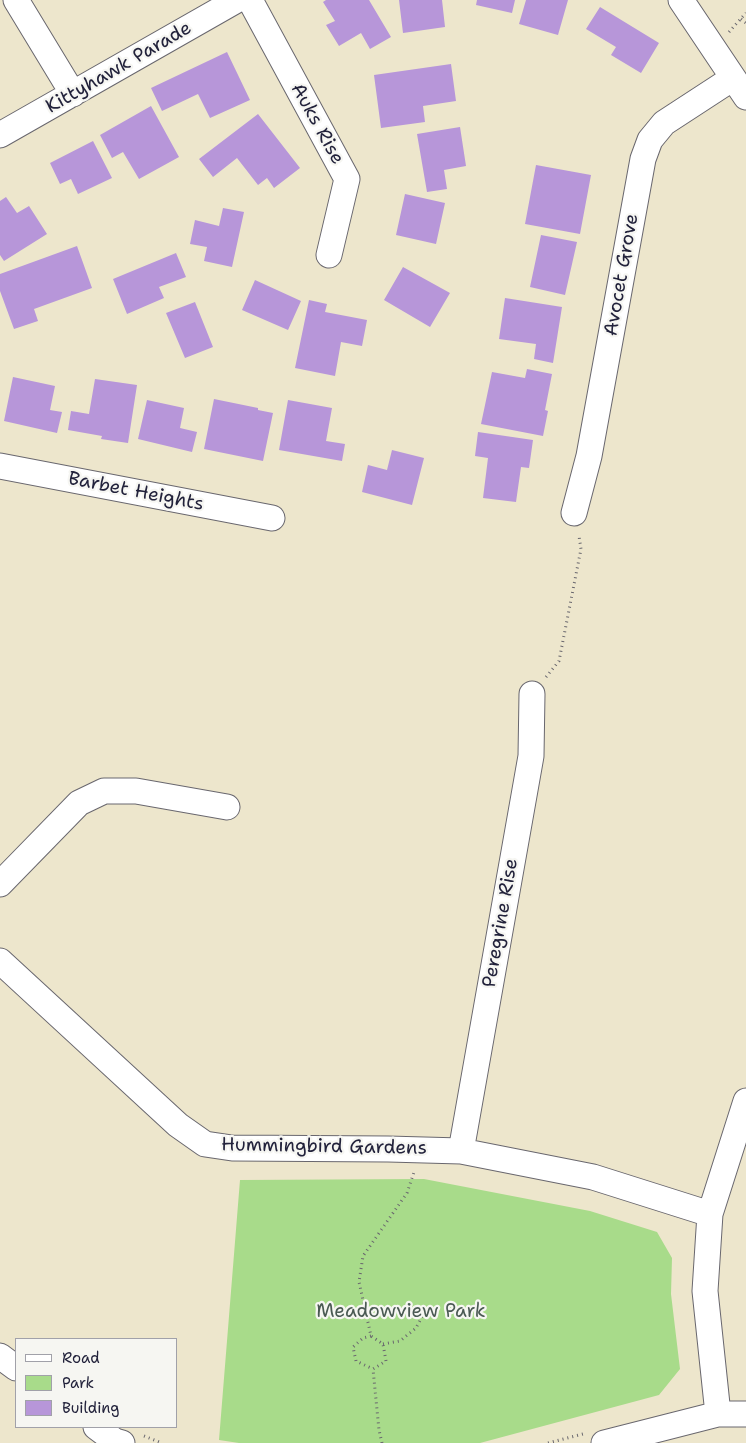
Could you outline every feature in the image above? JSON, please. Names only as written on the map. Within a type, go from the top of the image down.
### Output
[{"type":"street","points":[[16,0],[73,94]]},
{"type":"street","name":"Kittyhawk Parade","points":[[0,135],[237,0]]},
{"type":"street","name":"Auks Rise","points":[[250,0],[347,179],[329,255]]},
{"type":"street","points":[[681,0],[740,87]]},
{"type":"street","name":"Avocet Grove","points":[[574,513],[589,456],[643,158],[650,140],[664,123],[740,87]]},
{"type":"street","name":"Barbet Heights","points":[[0,466],[272,518]]},
{"type":"street","name":"Peregrine Rise","points":[[461,1151],[530,756],[532,694]]},
{"type":"street","points":[[0,884],[79,803],[104,791],[136,791],[226,807]]},
{"type":"street","name":"Hummingbird Gardens","points":[[0,961],[178,1125],[205,1144],[232,1148],[461,1151],[594,1177],[710,1214]]},
{"type":"street","points":[[718,1414],[704,1291],[710,1214],[746,1101]]},
{"type":"street","points":[[0,1356],[15,1367]]},
{"type":"street","points":[[604,1443],[718,1414],[746,1414]]},
{"type":"street","points":[[97,1428],[122,1443]]},
{"type":"path","points":[[725,36],[746,13]]},
{"type":"path","points":[[741,19],[746,23]]},
{"type":"path","points":[[532,694],[559,662],[581,549],[574,513]]},
{"type":"path","points":[[418,1149],[412,1180],[407,1193],[364,1256],[359,1282],[371,1336],[383,1344],[400,1341],[416,1328],[424,1313]]},
{"type":"path","points":[[371,1336],[363,1338],[353,1347],[356,1361],[373,1369]]},
{"type":"path","points":[[373,1369],[386,1361],[383,1344]]},
{"type":"path","points":[[373,1369],[382,1443]]},
{"type":"green space","name":"Meadowview Park","points":[[424,1179],[590,1211],[657,1232],[672,1258],[671,1294],[680,1369],[659,1395],[480,1443],[239,1443],[219,1440],[240,1180]]},
{"type":"building","points":[[326,0],[369,0],[391,37],[370,49],[361,33],[339,46],[326,25],[335,21],[323,2]]},
{"type":"building","points":[[399,0],[442,0],[445,27],[403,33]]},
{"type":"building","points":[[477,0],[515,0],[512,13],[476,5]]},
{"type":"building","points":[[526,0],[568,0],[558,35],[519,24]]},
{"type":"building","points":[[600,7],[659,43],[641,73],[611,55],[616,47],[586,29]]},
{"type":"building","points":[[227,52],[250,100],[210,118],[198,94],[162,111],[151,88]]},
{"type":"building","points":[[451,64],[456,101],[423,106],[425,122],[381,128],[374,75]]},
{"type":"building","points":[[151,106],[179,157],[139,179],[123,152],[112,158],[100,135]]},
{"type":"building","points":[[258,114],[300,168],[274,188],[267,178],[258,185],[237,158],[213,177],[199,159]]},
{"type":"building","points":[[460,127],[466,166],[444,170],[447,189],[427,192],[417,134]]},
{"type":"building","points":[[93,141],[112,178],[78,194],[71,179],[60,184],[50,163]]},
{"type":"building","points":[[536,165],[591,175],[580,234],[525,224]]},
{"type":"building","points":[[405,194],[445,203],[436,244],[396,235]]},
{"type":"building","points":[[6,197],[17,213],[29,206],[47,234],[4,261],[0,255],[0,201]]},
{"type":"building","points":[[223,208],[244,212],[232,267],[204,261],[207,247],[190,244],[195,220],[219,226]]},
{"type":"building","points":[[541,235],[577,242],[565,295],[530,287]]},
{"type":"building","points":[[77,246],[92,288],[34,309],[38,321],[14,329],[0,291],[0,274]]},
{"type":"building","points":[[176,253],[186,277],[159,287],[164,298],[127,314],[113,279]]},
{"type":"building","points":[[403,267],[450,293],[430,327],[384,300]]},
{"type":"building","points":[[255,280],[301,301],[288,330],[242,310]]},
{"type":"building","points":[[505,298],[562,307],[553,363],[534,359],[536,344],[499,339]]},
{"type":"building","points":[[309,300],[327,304],[325,312],[367,320],[362,346],[341,342],[335,376],[295,368]]},
{"type":"building","points":[[195,302],[213,347],[185,358],[166,313]]},
{"type":"building","points":[[527,369],[552,374],[545,410],[548,411],[543,436],[481,424],[492,372],[525,378]]},
{"type":"building","points":[[13,377],[55,386],[50,410],[62,412],[57,433],[4,421]]},
{"type":"building","points":[[95,379],[137,385],[128,443],[101,439],[102,436],[68,430],[71,411],[89,414]]},
{"type":"building","points":[[214,399],[273,413],[263,461],[204,449]]},
{"type":"building","points":[[147,400],[184,408],[180,428],[197,432],[192,452],[138,439]]},
{"type":"building","points":[[288,400],[332,408],[326,441],[345,444],[342,461],[279,450]]},
{"type":"building","points":[[478,432],[533,440],[529,468],[521,467],[516,502],[483,498],[488,458],[475,456]]},
{"type":"building","points":[[392,450],[424,458],[412,505],[362,492],[368,465],[387,470]]}]
